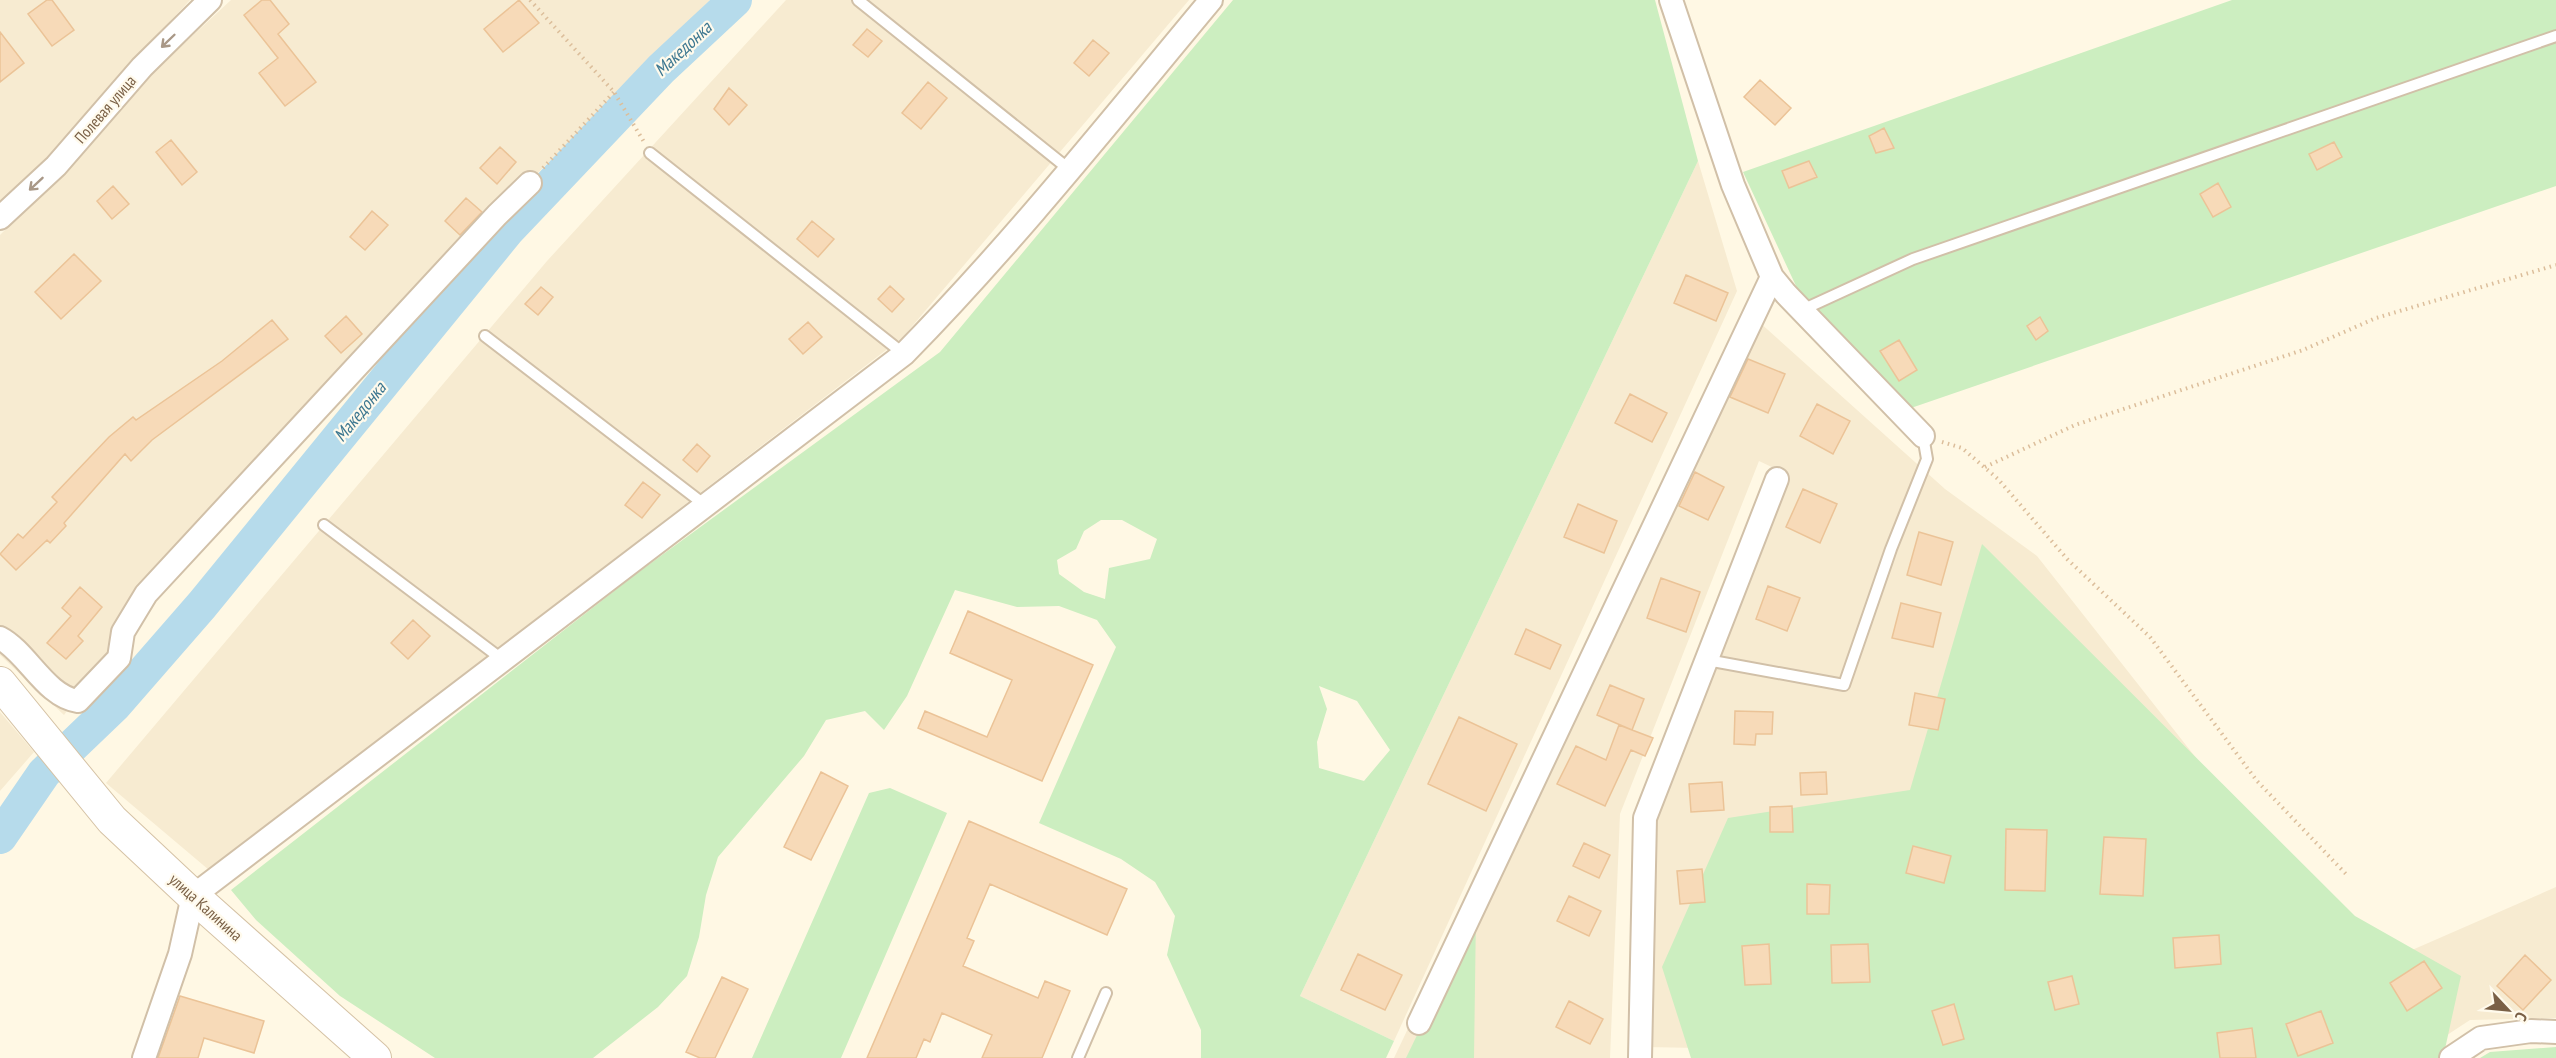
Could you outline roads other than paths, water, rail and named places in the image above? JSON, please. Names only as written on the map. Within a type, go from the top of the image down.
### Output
[{"type":"main road","name":"улица Калинина","points":[[0,683],[112,820],[193,896],[375,1058]]},
{"type":"street","name":"Полевая улица","points":[[0,218],[56,166],[142,67],[210,0]]},
{"type":"street","points":[[144,1058],[180,954],[193,896],[904,354],[948,310],[1070,170],[1211,0]]},
{"type":"street","points":[[1671,0],[1733,184],[1772,277],[1923,436]]},
{"type":"street","points":[[0,638],[12,645],[28,666],[68,700],[78,701],[119,658],[123,632],[146,594],[497,215],[530,183]]},
{"type":"street","points":[[1419,1023],[1772,277]]},
{"type":"street","points":[[1640,1058],[1645,818],[1777,479]]},
{"type":"street","points":[[2451,1058],[2481,1038],[2531,1031],[2556,1032]]},
{"type":"lane","points":[[858,0],[1070,170]]},
{"type":"lane","points":[[1801,310],[1913,259],[2556,36]]},
{"type":"lane","points":[[650,153],[904,354]]},
{"type":"lane","points":[[485,336],[705,505]]},
{"type":"lane","points":[[1707,660],[1844,685],[1891,549],[1927,459],[1923,436]]},
{"type":"lane","points":[[324,525],[503,660]]},
{"type":"lane","points":[[1078,1058],[1106,993]]},
{"type":"waterway","name":"Македонка","points":[[0,837],[44,773],[114,706],[202,605],[508,230],[661,69],[735,0]]}]
